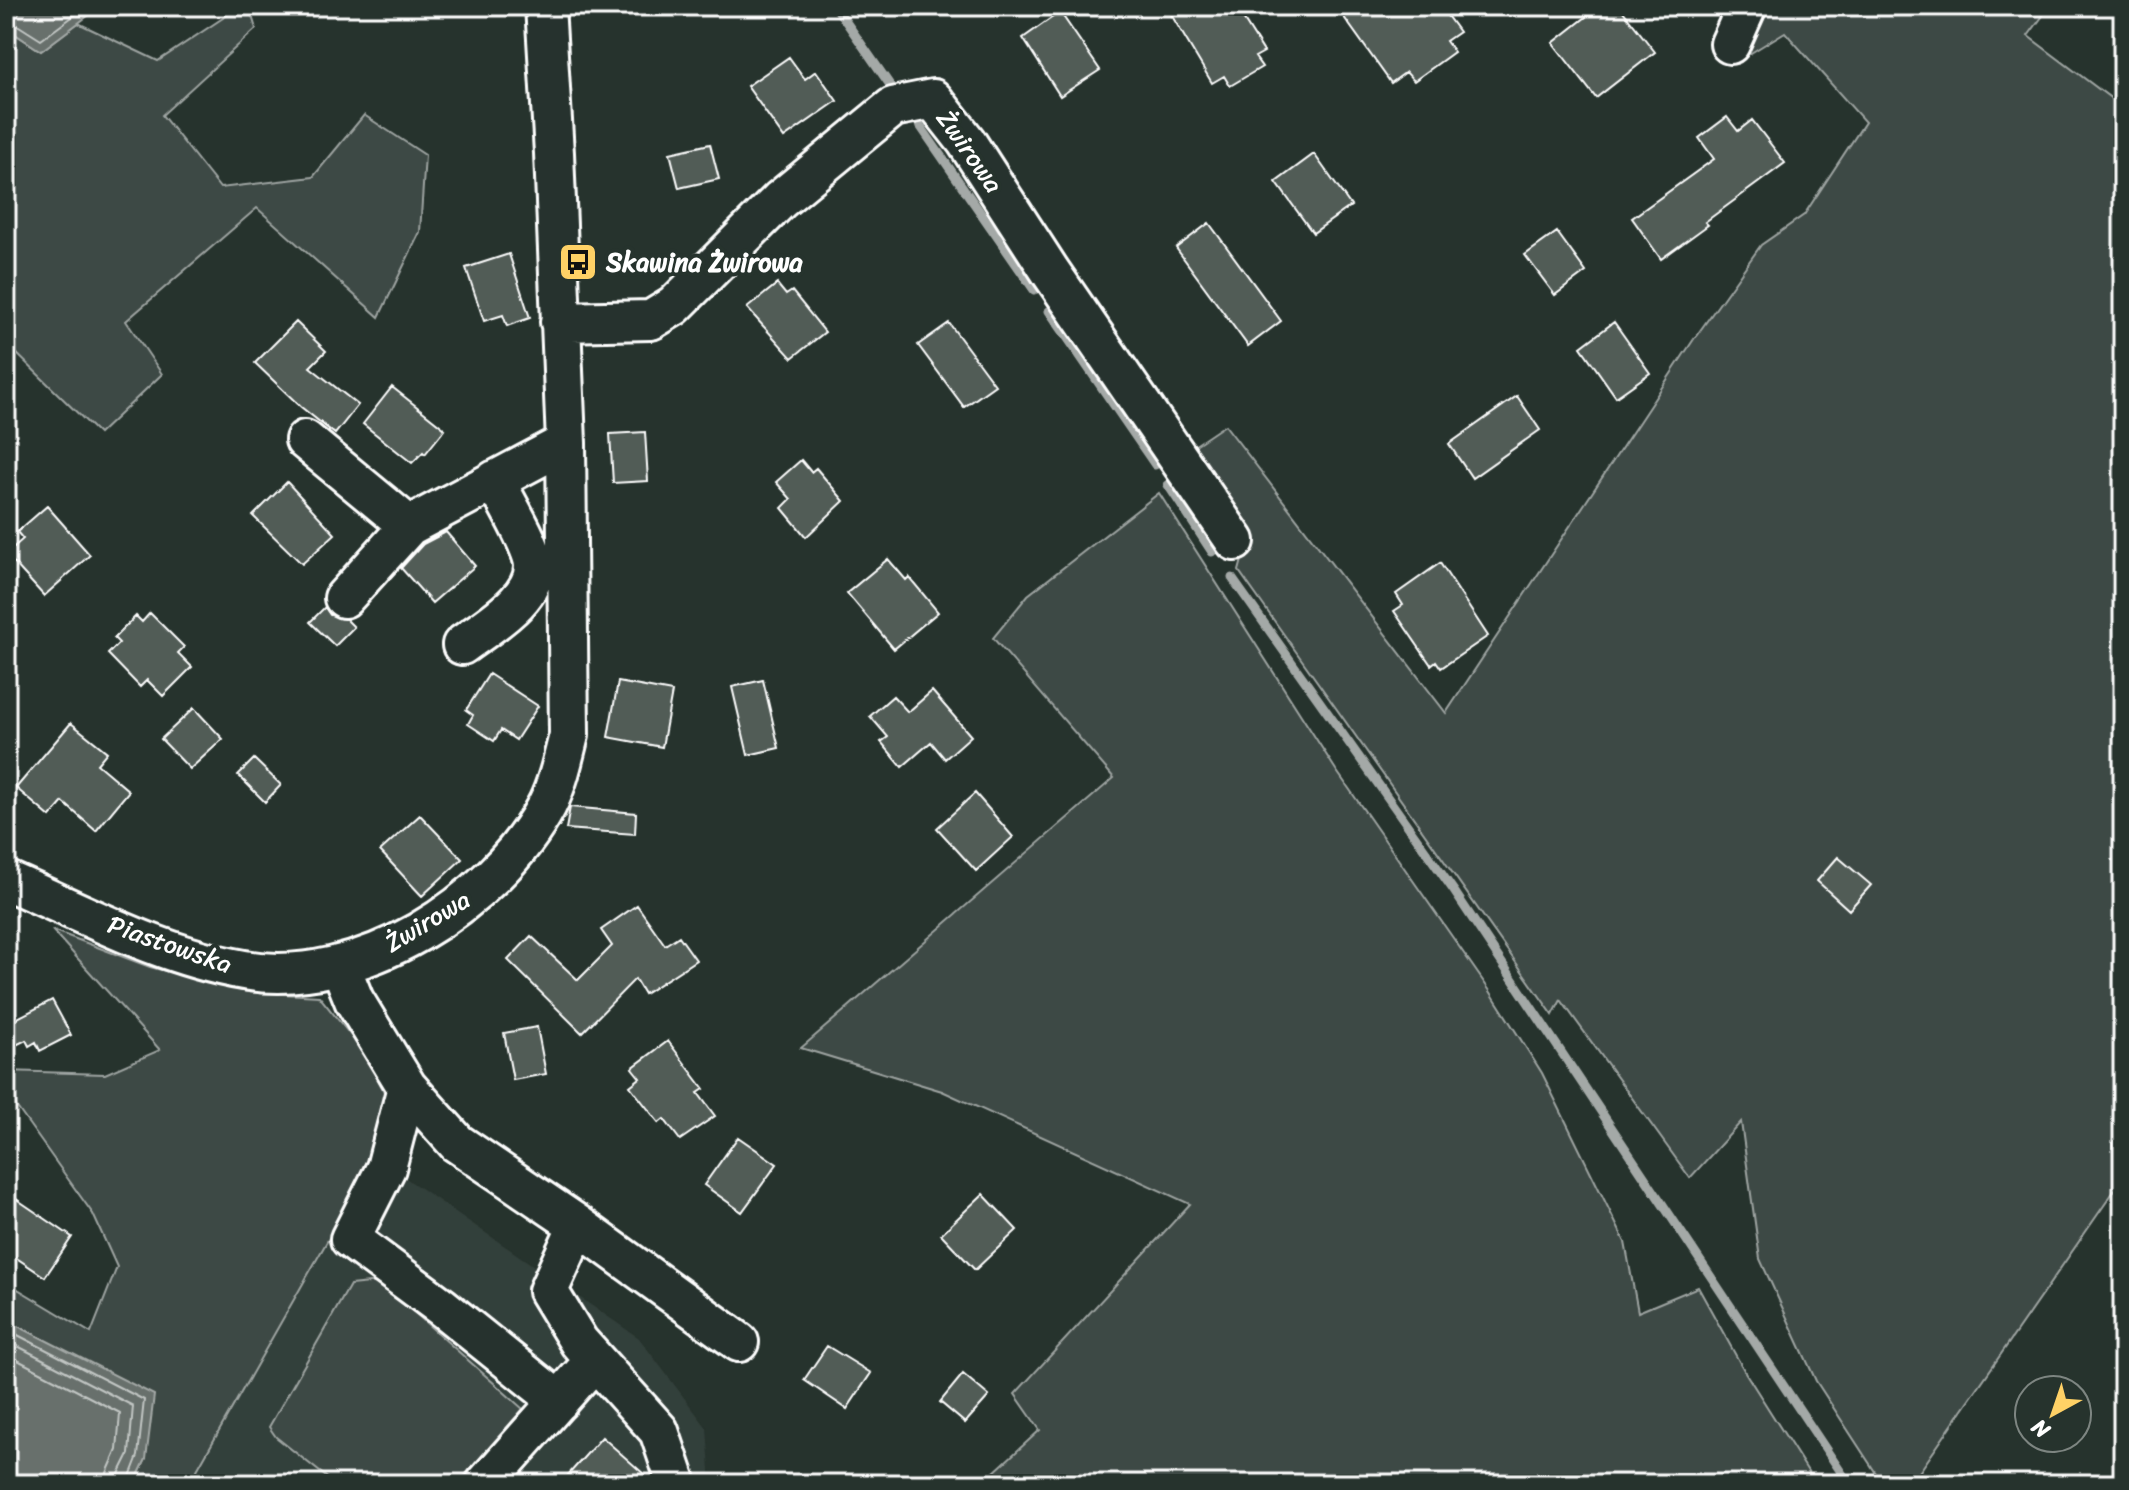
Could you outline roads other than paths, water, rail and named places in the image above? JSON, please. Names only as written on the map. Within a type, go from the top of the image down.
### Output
[{"type":"street","name":"Żwirowa","points":[[340,965],[417,933],[451,913],[504,864],[547,804],[560,772],[569,735],[566,443],[545,6]]},
{"type":"street","points":[[1730,44],[1747,6]]},
{"type":"street","name":"Żwirowa","points":[[560,322],[651,320],[674,306],[780,200],[893,107],[933,99],[966,141],[1050,271],[1235,541]]},
{"type":"street","points":[[305,440],[409,526]]},
{"type":"street","points":[[344,598],[409,526],[566,443]]},
{"type":"street","points":[[462,645],[517,602],[533,575],[533,559],[495,480]]},
{"type":"street","name":"Piastowska","points":[[6,880],[151,942],[199,959],[245,970],[275,973],[340,965]]},
{"type":"street","points":[[340,965],[354,1000],[407,1087],[457,1143],[578,1225],[739,1342]]},
{"type":"street","points":[[407,1087],[386,1168],[350,1239],[442,1307],[559,1401]]},
{"type":"street","points":[[578,1225],[548,1291],[579,1342],[659,1431],[677,1484]]},
{"type":"street","points":[[485,1484],[595,1360]]},
{"type":"water","points":[[6,6],[101,6],[41,51],[15,34],[6,32]]},
{"type":"water","points":[[6,1320],[154,1395],[146,1459],[134,1484],[6,1484]]},
{"type":"waterway","points":[[835,6],[890,85]]},
{"type":"waterway","points":[[912,114],[1034,290]]},
{"type":"waterway","points":[[1049,311],[1155,465]]},
{"type":"waterway","points":[[1168,485],[1212,552]]},
{"type":"waterway","points":[[1232,578],[1454,891],[1849,1484]]},
{"type":"place","name":"Skawina Żwirowa","points":[[578,262]]}]
